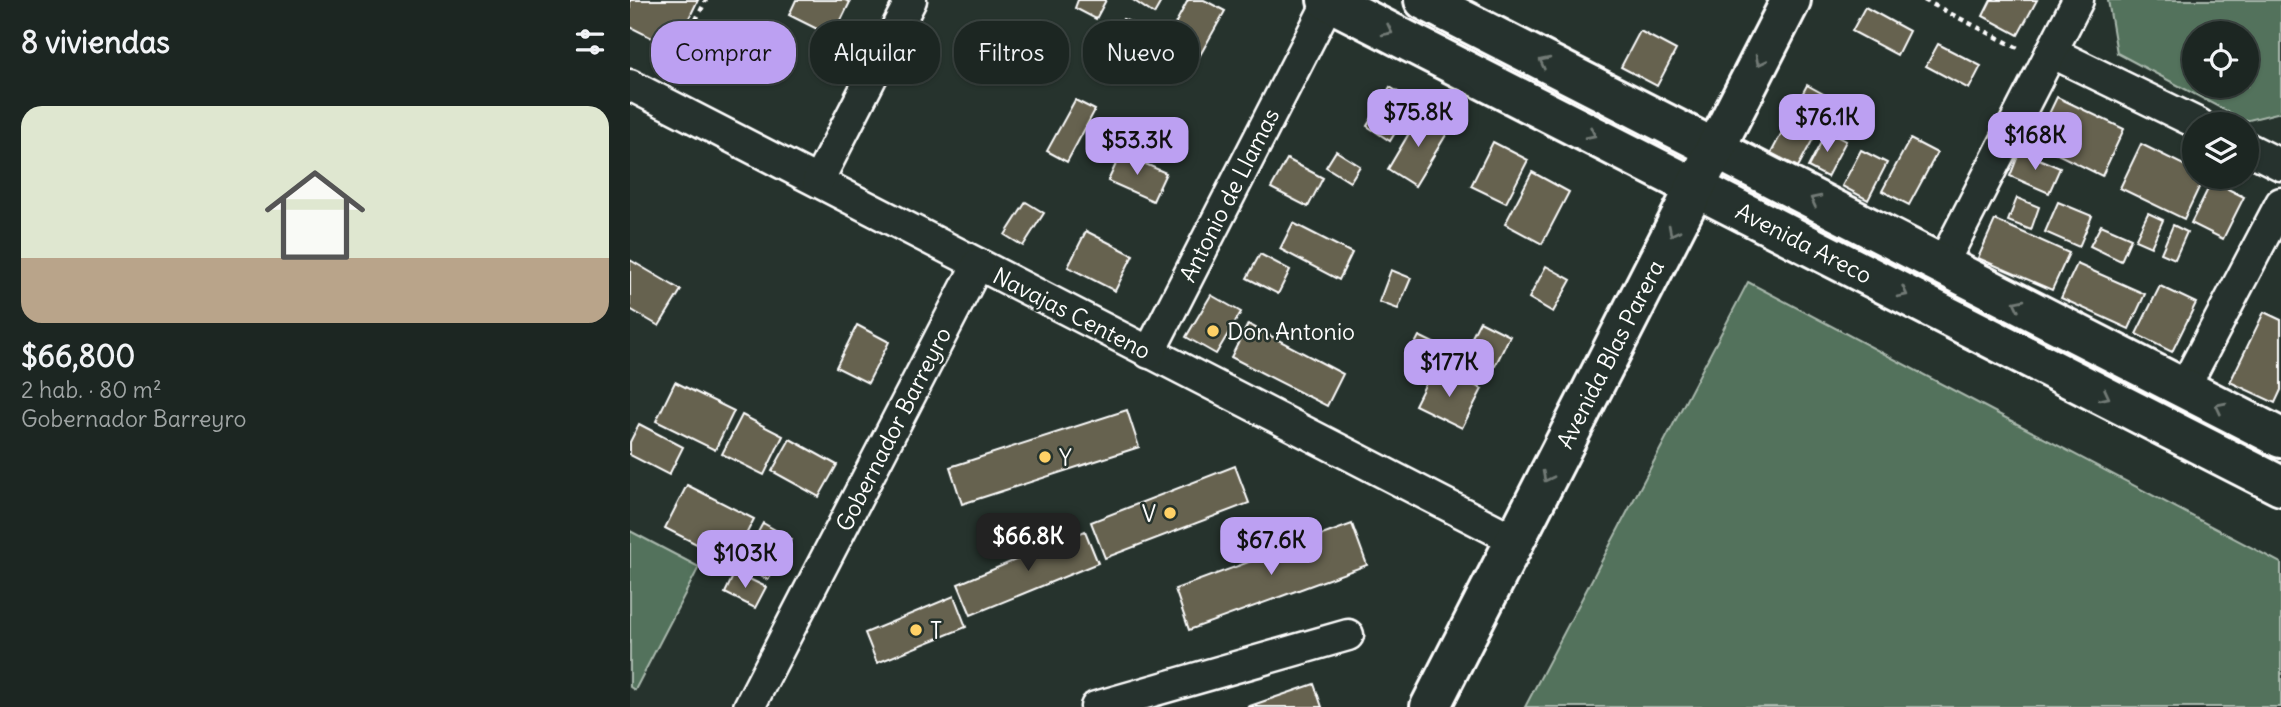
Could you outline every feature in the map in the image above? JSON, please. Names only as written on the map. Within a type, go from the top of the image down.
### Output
[{"type":"main road","name":"Avenida Areco","points":[[1328,0],[2281,486]]},
{"type":"main road","name":"Avenida Areco","points":[[1424,0],[2281,438]]},
{"type":"main road","name":"Avenida Blas Parera","points":[[1430,707],[1791,0]]},
{"type":"street","points":[[818,181],[911,0]]},
{"type":"street","name":"Antonio de Llamas","points":[[1149,353],[1328,0]]},
{"type":"street","points":[[1942,265],[2078,0]]},
{"type":"street","points":[[2049,57],[2182,116]]},
{"type":"street","name":"Navajas Centeno","points":[[639,94],[818,181],[1515,540]]},
{"type":"street","points":[[2259,154],[2281,164]]},
{"type":"street","points":[[2184,388],[2281,202]]},
{"type":"street","name":"Gobernador Barreyro","points":[[749,707],[978,264]]},
{"type":"street","points":[[1096,707],[1348,635]]},
{"type":"path","points":[[639,94],[706,0]]},
{"type":"path","points":[[1924,0],[2049,57]]},
{"type":"green space","points":[[2108,0],[2281,0],[2281,112],[2259,118],[2259,112],[2228,112],[2202,98],[2259,98],[2259,21],[2182,21],[2182,88],[2117,53]]},
{"type":"green space","points":[[1748,282],[2281,563],[2281,707],[1525,707]]},
{"type":"green space","points":[[630,531],[699,567],[635,690],[630,687]]},
{"type":"building","points":[[630,0],[698,0],[688,21],[651,21],[651,38],[630,27]]},
{"type":"building","points":[[796,0],[850,2],[841,21],[810,21],[810,26],[789,15]]},
{"type":"building","points":[[1078,0],[1106,0],[1096,19],[1075,8]]},
{"type":"building","points":[[1133,0],[1162,0],[1154,14]]},
{"type":"building","points":[[1188,0],[1204,0],[1225,11],[1199,57],[1199,21],[1177,21]]},
{"type":"building","points":[[1991,0],[2037,0],[2018,35],[1983,16]]},
{"type":"building","points":[[1865,7],[1909,31],[1897,55],[1852,31]]},
{"type":"building","points":[[1640,31],[1676,50],[1657,86],[1621,67]]},
{"type":"building","points":[[1938,44],[1981,66],[1969,89],[1926,66]]},
{"type":"building","points":[[1807,85],[1834,100],[1798,167],[1771,153]]},
{"type":"building","points":[[1390,87],[1414,102],[1390,141],[1367,126]]},
{"type":"building","points":[[2057,97],[2124,129],[2102,176],[2035,143]]},
{"type":"building","points":[[1075,100],[1095,110],[1067,162],[1047,151]]},
{"type":"building","points":[[1421,113],[1449,130],[1415,186],[1388,169]]},
{"type":"building","points":[[1827,131],[1846,141],[1827,177],[1808,167]]},
{"type":"building","points":[[1910,139],[1937,153],[1909,205],[1882,191]]},
{"type":"building","points":[[1493,142],[1528,160],[1506,203],[1471,186]]},
{"type":"building","points":[[2141,144],[2182,164],[2182,189],[2198,189],[2184,219],[2120,188]]},
{"type":"building","points":[[1861,150],[1887,163],[1868,200],[1842,186]]},
{"type":"building","points":[[1336,151],[1360,166],[1350,182],[1326,167]]},
{"type":"building","points":[[2020,151],[2060,168],[2049,193],[2010,176]]},
{"type":"building","points":[[1121,153],[1166,173],[1153,201],[1108,181]]},
{"type":"building","points":[[1287,159],[1323,178],[1308,207],[1271,188]]},
{"type":"building","points":[[1532,172],[1569,192],[1542,244],[1505,224]]},
{"type":"building","points":[[2208,189],[2228,189],[2244,197],[2223,239],[2191,223]]},
{"type":"building","points":[[2017,198],[2039,207],[2031,230],[2008,221]]},
{"type":"building","points":[[1026,202],[1044,213],[1023,246],[1005,235]]},
{"type":"building","points":[[2058,202],[2092,216],[2079,247],[2045,232]]},
{"type":"building","points":[[2148,213],[2163,220],[2151,247],[2135,240]]},
{"type":"building","points":[[1995,220],[2069,253],[2052,290],[1978,258]]},
{"type":"building","points":[[1293,223],[1352,253],[1339,280],[1280,249]]},
{"type":"building","points":[[2101,225],[2131,238],[2121,261],[2090,246]]},
{"type":"building","points":[[2173,225],[2187,232],[2175,259],[2161,253]]},
{"type":"building","points":[[1086,231],[1133,255],[1115,291],[1068,267]]},
{"type":"building","points":[[1260,254],[1290,270],[1278,294],[1247,278]]},
{"type":"building","points":[[630,260],[681,290],[659,326],[630,309]]},
{"type":"building","points":[[2077,264],[2145,294],[2129,329],[2061,298]]},
{"type":"building","points":[[1546,266],[1571,280],[1553,312],[1529,298]]},
{"type":"building","points":[[1391,270],[1411,278],[1398,309],[1379,302]]},
{"type":"building","points":[[2160,286],[2196,303],[2172,352],[2136,334]]},
{"type":"building","points":[[1211,295],[1241,312],[1216,354],[1186,337]]},
{"type":"building","points":[[2264,312],[2281,320],[2281,390],[2275,403],[2230,382]]},
{"type":"building","points":[[1480,321],[1510,336],[1488,380],[1458,365]]},
{"type":"building","points":[[1248,324],[1343,374],[1327,406],[1231,357]]},
{"type":"building","points":[[857,325],[889,342],[868,383],[836,367]]},
{"type":"building","points":[[1419,336],[1452,352],[1440,377],[1406,361]]},
{"type":"building","points":[[1445,375],[1452,379],[1454,375],[1482,389],[1462,428],[1415,405],[1429,377],[1441,383]]},
{"type":"building","points":[[675,382],[734,411],[715,450],[656,421]]},
{"type":"building","name":"Y","points":[[1127,410],[1139,447],[962,504],[950,467]]},
{"type":"building","points":[[742,415],[783,436],[764,475],[722,454]]},
{"type":"building","points":[[639,424],[683,447],[669,475],[630,455],[630,442]]},
{"type":"building","points":[[790,439],[837,465],[819,497],[772,471]]},
{"type":"building","name":"V","points":[[1235,466],[1249,503],[1105,558],[1091,522]]},
{"type":"building","points":[[687,485],[754,519],[732,562],[665,528]]},
{"type":"building","points":[[763,523],[791,539],[768,580],[740,565]]},
{"type":"building","points":[[1352,524],[1367,565],[1189,630],[1175,589]]},
{"type":"building","points":[[1085,531],[1098,563],[971,615],[958,584]]},
{"type":"building","points":[[735,572],[766,587],[755,608],[725,593]]},
{"type":"building","name":"T","points":[[954,596],[966,627],[877,663],[865,633]]},
{"type":"building","points":[[1314,684],[1322,707],[1247,707]]},
{"type":"place","name":"Don Antonio","points":[[1213,331]]},
{"type":"place","name":"Y","points":[[1045,457]]},
{"type":"place","name":"V","points":[[1170,513]]},
{"type":"place","name":"T","points":[[916,630]]}]
